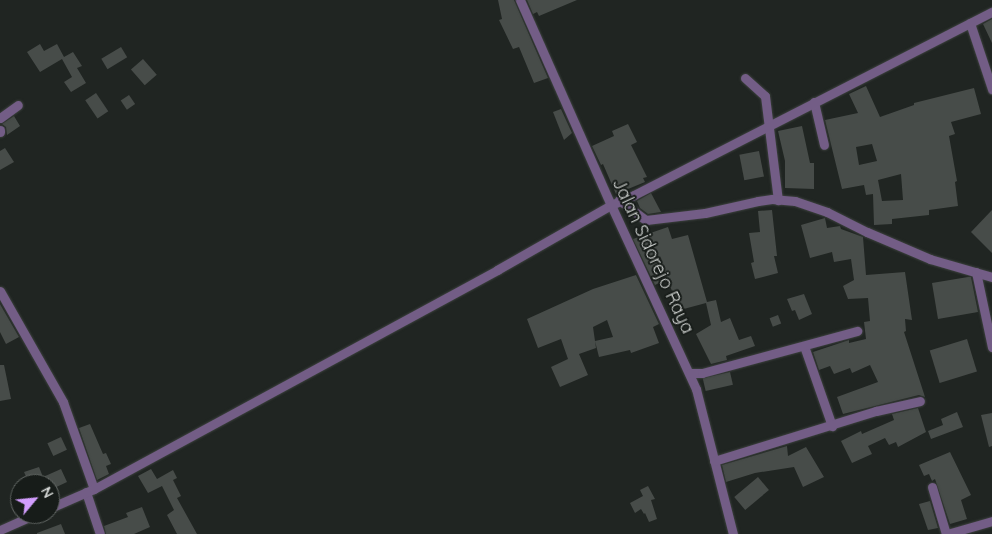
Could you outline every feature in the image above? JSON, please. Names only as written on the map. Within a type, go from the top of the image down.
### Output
[{"type":"street","name":"Jalan Sidorejo Raya","points":[[520,0],[610,204],[690,373],[696,388],[734,534]]},
{"type":"street","points":[[60,504],[90,490],[496,270],[610,204],[634,195],[992,12]]},
{"type":"street","points":[[970,23],[992,88]]},
{"type":"street","points":[[746,78],[765,96],[778,200]]},
{"type":"street","points":[[814,102],[824,145]]},
{"type":"street","points":[[0,118],[18,105]]},
{"type":"street","points":[[619,200],[646,220],[705,213],[758,201],[795,201],[827,212],[867,232],[930,259],[992,277]]},
{"type":"street","points":[[976,272],[992,347]]},
{"type":"street","points":[[0,291],[63,402],[90,490],[100,534]]},
{"type":"street","points":[[690,373],[702,373],[856,331]]},
{"type":"street","points":[[804,346],[832,426]]},
{"type":"street","points":[[714,461],[876,411],[920,401]]},
{"type":"street","points":[[932,487],[947,534],[992,522]]},
{"type":"street","points":[[0,530],[14,524]]},
{"type":"building","points":[[498,0],[514,0],[548,78],[534,83],[519,47],[513,49],[499,20],[502,19]]},
{"type":"building","points":[[527,0],[577,0],[539,16],[537,12],[533,14]]},
{"type":"building","points":[[992,19],[992,43],[983,24]]},
{"type":"building","points":[[40,44],[44,51],[57,44],[64,57],[73,52],[82,66],[77,68],[86,83],[71,92],[64,82],[72,77],[62,59],[40,72],[27,52]]},
{"type":"building","points":[[121,47],[127,57],[107,69],[101,59]]},
{"type":"building","points":[[143,59],[157,75],[145,85],[131,69]]},
{"type":"building","points":[[866,86],[880,117],[914,105],[914,103],[974,88],[981,114],[951,122],[955,134],[949,136],[957,181],[955,182],[958,206],[929,210],[929,215],[892,219],[892,224],[874,225],[873,194],[866,195],[864,185],[842,189],[825,120],[858,113],[849,94]],"holes":[[[872,144],[877,161],[859,165],[856,147]],[[901,174],[903,200],[882,201],[878,180]]]},
{"type":"building","points":[[96,93],[108,111],[98,119],[85,100]]},
{"type":"building","points":[[129,95],[135,104],[127,110],[121,101]]},
{"type":"building","points":[[561,109],[572,133],[564,140],[553,112]]},
{"type":"building","points":[[14,116],[20,126],[7,135],[6,127],[2,124]]},
{"type":"building","points":[[628,124],[637,142],[631,145],[647,177],[643,178],[645,182],[616,194],[603,164],[601,165],[592,146],[614,136],[612,131]]},
{"type":"building","points":[[802,126],[810,163],[814,163],[814,189],[785,188],[785,161],[778,131]]},
{"type":"building","points":[[5,148],[14,162],[0,170],[0,151]]},
{"type":"building","points":[[759,151],[764,177],[744,180],[739,155]]},
{"type":"building","points":[[651,193],[661,212],[648,214],[640,208],[637,201]]},
{"type":"building","points":[[772,210],[777,256],[774,256],[778,273],[755,279],[751,263],[754,262],[749,233],[760,232],[758,211]]},
{"type":"building","points":[[992,210],[992,253],[971,232]]},
{"type":"building","points":[[825,218],[827,228],[840,226],[841,229],[863,237],[866,275],[905,272],[912,320],[905,319],[906,331],[904,332],[925,397],[919,395],[843,414],[837,397],[878,382],[870,365],[852,373],[850,368],[834,374],[830,366],[819,370],[813,352],[849,340],[849,343],[866,339],[864,322],[870,321],[868,298],[848,299],[843,286],[854,280],[851,259],[834,262],[832,252],[810,258],[801,225]]},
{"type":"building","points":[[668,227],[672,239],[688,235],[707,302],[716,300],[721,322],[730,318],[739,340],[751,336],[755,346],[726,356],[727,360],[711,364],[696,334],[711,325],[706,303],[680,310],[667,279],[655,285],[633,239]]},
{"type":"building","points":[[636,275],[659,324],[653,327],[659,343],[631,353],[630,350],[599,357],[595,341],[596,348],[579,354],[588,375],[560,387],[551,367],[568,359],[561,339],[538,348],[527,319],[593,289]],"holes":[[[607,320],[613,337],[595,341],[593,327]]]},
{"type":"building","points":[[971,277],[978,312],[938,319],[932,283]]},
{"type":"building","points":[[804,294],[812,314],[799,320],[795,310],[792,311],[787,299]]},
{"type":"building","points":[[0,304],[19,337],[6,344],[0,332]]},
{"type":"building","points":[[778,315],[781,323],[773,327],[770,318]]},
{"type":"building","points":[[967,339],[977,372],[940,383],[930,350]]},
{"type":"building","points":[[0,365],[4,365],[11,399],[0,401]]},
{"type":"building","points":[[730,372],[733,385],[706,391],[703,378]]},
{"type":"building","points":[[918,408],[926,432],[898,447],[896,442],[889,445],[885,438],[868,446],[872,454],[852,463],[841,441],[861,431],[862,434],[894,420],[892,414]]},
{"type":"building","points":[[957,412],[963,427],[931,439],[928,431],[943,425],[941,419]]},
{"type":"building","points":[[992,413],[992,446],[989,447],[981,415]]},
{"type":"building","points":[[90,424],[103,454],[106,453],[111,464],[106,466],[109,474],[97,480],[79,428]]},
{"type":"building","points":[[61,437],[67,450],[53,456],[47,443]]},
{"type":"building","points":[[787,446],[788,456],[806,447],[824,477],[803,487],[794,467],[755,473],[726,482],[722,465]]},
{"type":"building","points":[[950,452],[971,495],[961,500],[967,519],[950,524],[935,479],[932,481],[929,474],[924,476],[919,465]]},
{"type":"building","points":[[39,467],[42,474],[25,474],[24,472]]},
{"type":"building","points":[[61,469],[67,482],[60,485],[60,474],[50,474]]},
{"type":"building","points":[[151,469],[157,479],[173,470],[177,478],[173,480],[181,496],[177,498],[197,534],[177,534],[167,515],[174,510],[162,486],[148,493],[138,476]]},
{"type":"building","points":[[758,477],[769,490],[745,510],[734,497]]},
{"type":"building","points":[[648,486],[655,499],[651,500],[657,519],[649,522],[641,509],[635,513],[630,503],[643,496],[640,490]]},
{"type":"building","points":[[930,501],[938,528],[928,530],[919,504]]},
{"type":"building","points":[[142,507],[150,527],[134,534],[106,534],[104,526],[128,517],[126,513]]},
{"type":"building","points":[[61,524],[65,534],[37,534],[37,533]]}]
